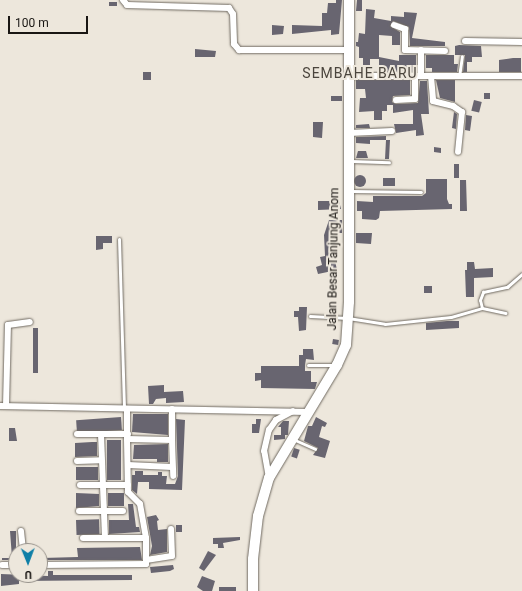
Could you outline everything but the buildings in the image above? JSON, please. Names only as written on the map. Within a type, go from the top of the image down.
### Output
[{"type":"main road","name":"Jalan Besar Tanjung Anom","points":[[253,591],[257,522],[269,478],[307,412],[337,365],[346,345],[348,318],[349,0]]},
{"type":"street","points":[[123,0],[128,5],[229,8],[233,14],[234,44],[239,50],[348,50]]},
{"type":"street","points":[[394,26],[405,28],[405,50],[445,51]]},
{"type":"street","points":[[466,41],[522,42]]},
{"type":"street","points":[[396,100],[414,99],[421,50]]},
{"type":"street","points":[[348,76],[522,76]]},
{"type":"street","points":[[431,76],[433,101],[454,106],[462,112],[458,152]]},
{"type":"street","points":[[349,133],[392,131]]},
{"type":"street","points":[[30,322],[16,322],[8,325],[3,406],[307,412]]},
{"type":"street","points":[[48,565],[142,566],[146,560],[146,538],[140,504],[129,494],[126,409]]},
{"type":"street","points":[[172,409],[173,476]]},
{"type":"street","points":[[269,478],[264,451],[269,430],[276,420],[293,411]]},
{"type":"street","points":[[77,434],[101,434],[172,440]]},
{"type":"street","points":[[101,434],[102,511],[105,538]]},
{"type":"street","points":[[77,461],[101,460]]},
{"type":"street","points":[[128,465],[172,467]]},
{"type":"street","points":[[80,485],[128,486]]},
{"type":"street","points":[[79,511],[123,511]]},
{"type":"street","points":[[146,560],[172,556],[171,528]]},
{"type":"street","points":[[21,531],[22,543]]},
{"type":"street","points":[[83,538],[146,538]]},
{"type":"street","points":[[2,565],[8,565]]},
{"type":"lane","points":[[459,77],[462,56]]},
{"type":"lane","points":[[349,160],[389,162]]},
{"type":"lane","points":[[348,191],[421,192]]},
{"type":"lane","points":[[119,239],[126,409]]},
{"type":"lane","points":[[482,308],[480,300],[483,292],[495,291],[513,284],[522,274]]},
{"type":"lane","points":[[310,316],[348,318],[385,324],[402,324],[451,317],[482,308],[505,313]]},
{"type":"lane","points":[[308,365],[337,365]]},
{"type":"lane","points":[[292,438],[315,449]]},
{"type":"district","name":"SEMBAHE BARU","points":[[360,73]]}]
